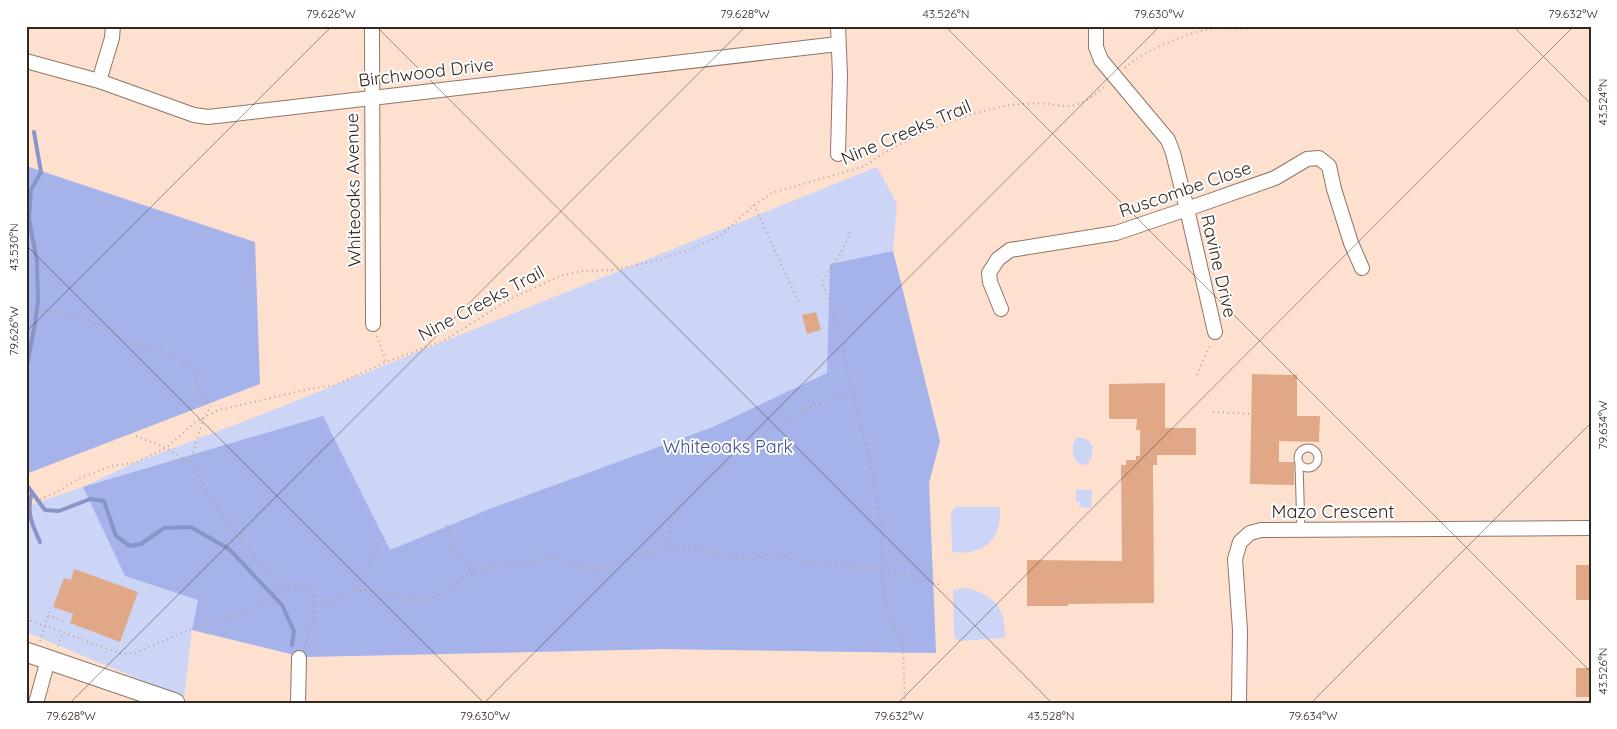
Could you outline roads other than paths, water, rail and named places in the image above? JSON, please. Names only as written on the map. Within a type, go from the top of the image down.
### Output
[{"type":"street","points":[[98,81],[112,38],[113,26]]},
{"type":"street","name":"Whiteoaks Avenue","points":[[372,26],[373,324]]},
{"type":"street","points":[[838,26],[840,75],[838,154]]},
{"type":"street","name":"Ravine Drive","points":[[1096,26],[1096,47],[1101,60],[1168,140],[1187,210],[1215,332]]},
{"type":"street","name":"Birchwood Drive","points":[[26,61],[98,81],[194,115],[208,117],[838,44]]},
{"type":"street","name":"Ruscombe Close","points":[[1001,309],[990,282],[989,273],[998,259],[1010,250],[1116,233],[1275,178],[1307,159],[1319,158],[1329,166],[1334,189],[1351,243],[1362,268]]},
{"type":"street","name":"Mazo Crescent","points":[[1239,703],[1240,630],[1236,559],[1240,542],[1250,533],[1261,530],[1591,528]]},
{"type":"street","points":[[36,703],[41,654],[175,703]]},
{"type":"street","points":[[298,703],[299,658]]},
{"type":"lane","points":[[1299,464],[1301,530]]},
{"type":"waterway","points":[[26,370],[38,300],[37,261],[29,219],[31,190],[41,172],[34,132]]},
{"type":"waterway","points":[[26,484],[45,510],[59,511],[90,499],[104,501],[116,536],[130,546],[141,544],[164,528],[191,527],[229,549],[282,605],[294,631],[292,645]]},
{"type":"waterway","points":[[32,492],[30,512],[32,524],[40,542]]},
{"type":"park label","name":"Whiteoaks Park","points":[[728,446]]}]
